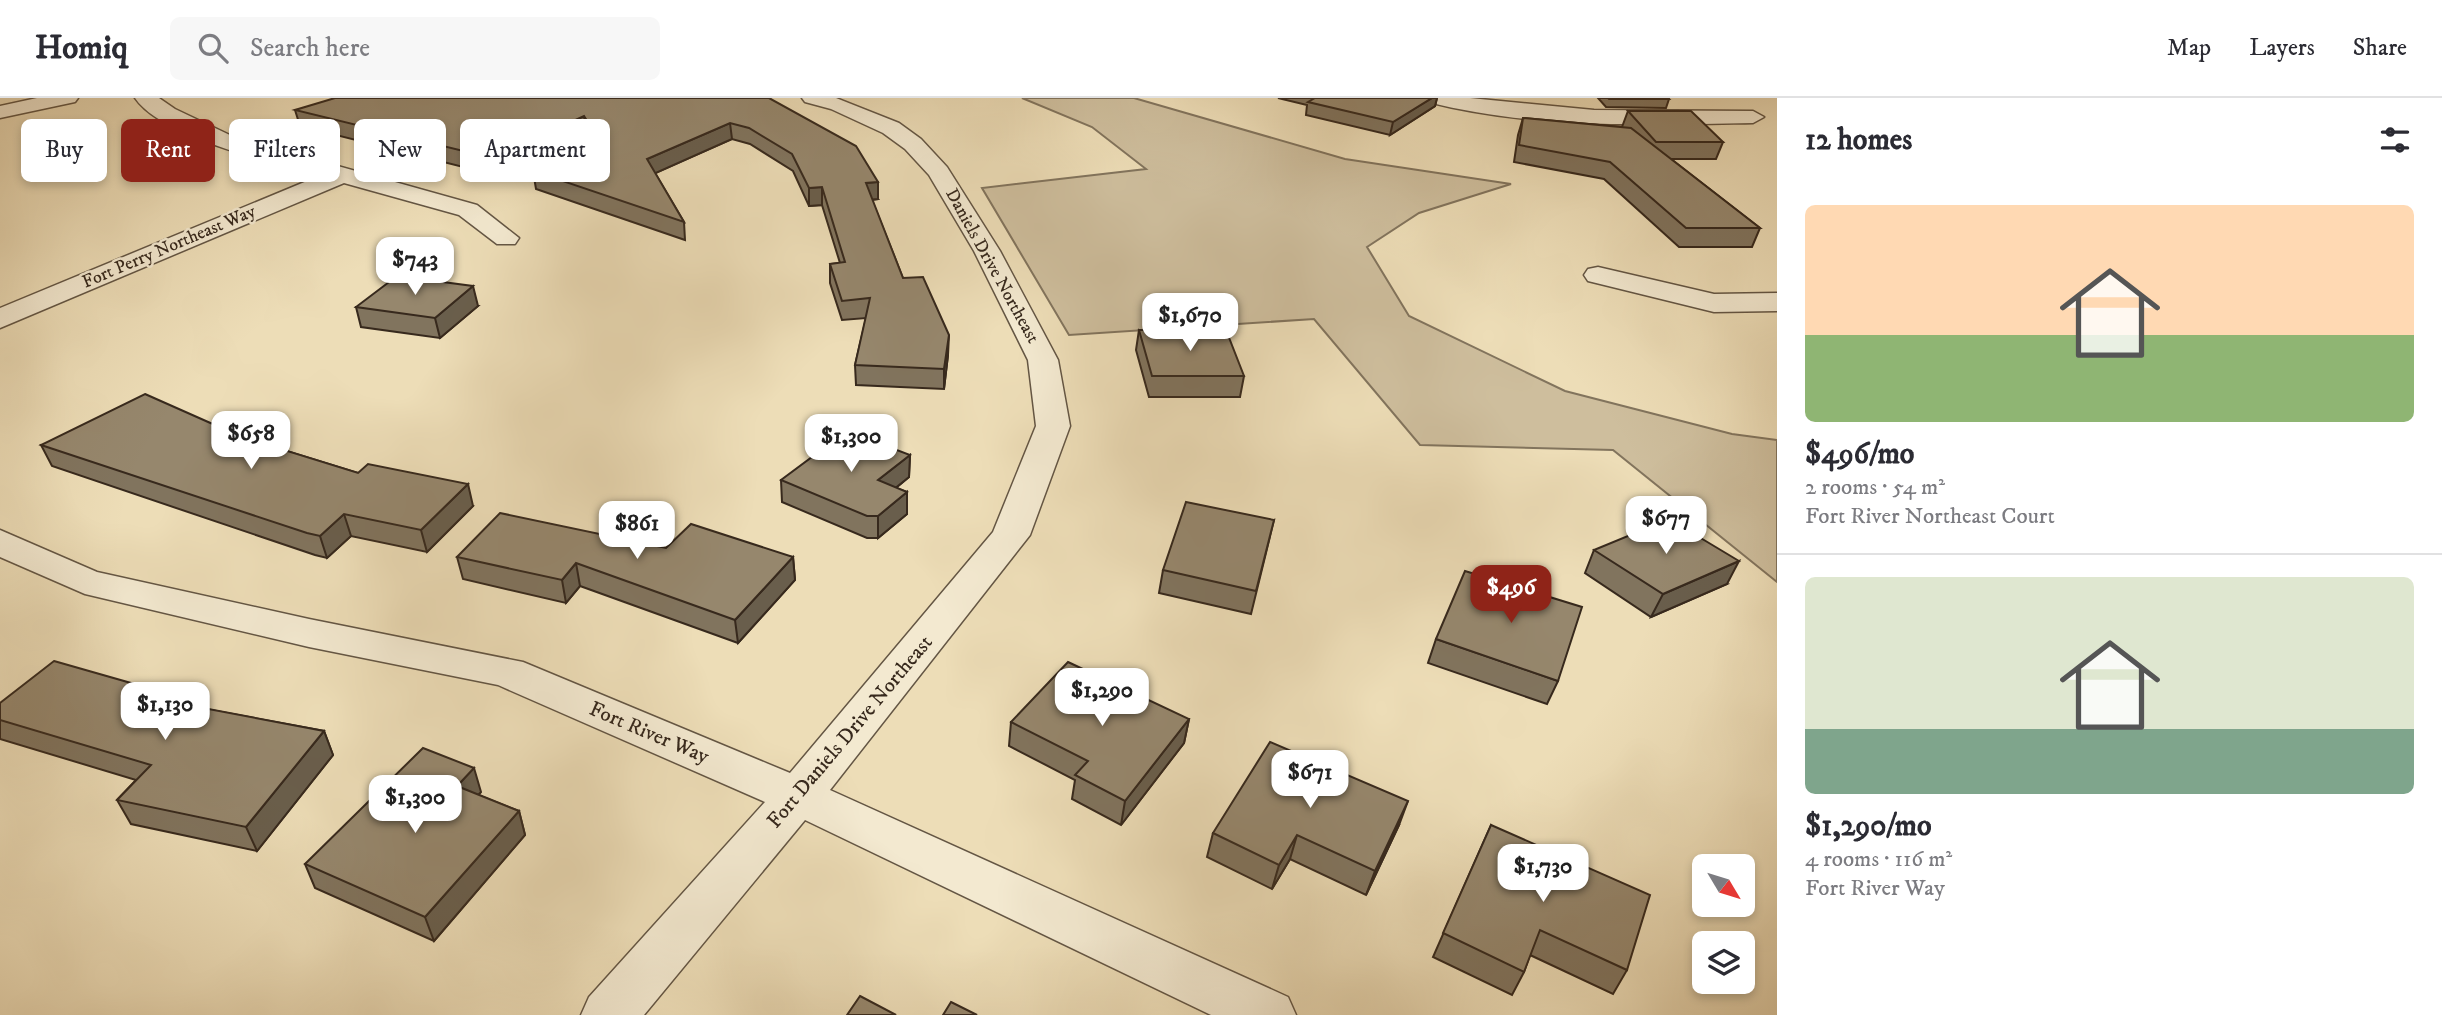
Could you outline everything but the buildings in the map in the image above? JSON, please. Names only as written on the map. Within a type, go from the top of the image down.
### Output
[{"type":"street","points":[[0,112],[68,98]]},
{"type":"street","points":[[145,98],[167,114],[229,143]]},
{"type":"street","name":"Daniels Drive Northeast","points":[[812,98],[838,105],[891,128],[913,144],[939,172],[987,251],[1043,360],[1053,426]]},
{"type":"street","points":[[1435,98],[1528,113],[1602,118],[1761,122],[1723,98]]},
{"type":"street","points":[[340,176],[468,210],[506,238]]},
{"type":"street","name":"Fort Perry Northeast Way","points":[[0,319],[325,182]]},
{"type":"street","points":[[1598,275],[1714,303],[1777,302]]},
{"type":"street","name":"Fort Daniels Drive Northeast","points":[[609,1015],[798,796],[1011,535],[1053,426]]},
{"type":"street","name":"Fort River Way","points":[[0,542],[85,582],[309,634],[508,672],[798,796],[1268,1015]]},
{"type":"shaded area","points":[[1022,98],[1134,98],[1345,159],[1511,184],[1419,213],[1367,247],[1409,316],[1565,391],[1732,434],[1777,440],[1777,582],[1613,450],[1420,445],[1314,319],[1069,335],[982,188],[1146,169],[1092,127]]}]
